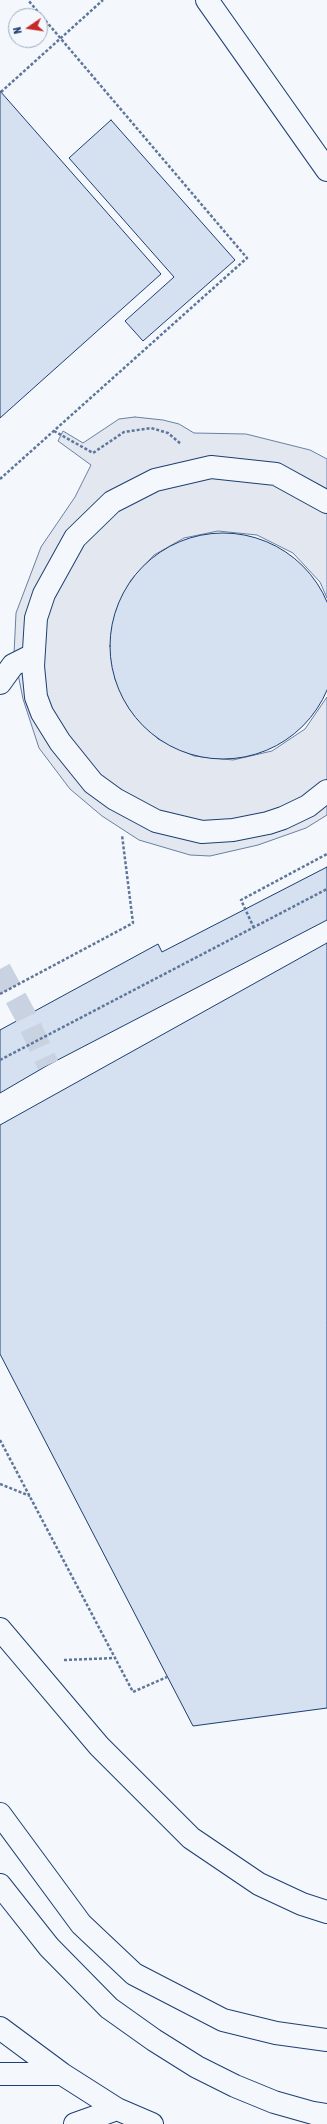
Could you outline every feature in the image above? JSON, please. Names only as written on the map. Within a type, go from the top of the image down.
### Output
[{"type":"main road","points":[[207,0],[327,170]]},
{"type":"main road","points":[[223,0],[223,23]]},
{"type":"main road","points":[[327,502],[276,474],[238,468],[211,467],[155,480],[112,502],[75,538],[44,594],[36,618],[33,655],[36,697],[42,713],[60,742],[94,783],[115,799],[156,821],[202,832],[234,830],[283,818],[308,806],[327,791]]},
{"type":"main road","points":[[0,683],[13,665],[33,655]]},
{"type":"main road","points":[[0,1629],[99,1746],[192,1838],[259,1884],[302,1904],[327,1912]]},
{"type":"main road","points":[[0,1814],[81,1924],[134,1974],[223,2020],[276,2033],[327,2040]]},
{"type":"main road","points":[[0,1885],[48,1947],[109,2008],[154,2040],[197,2067],[235,2086],[274,2102],[313,2113],[327,2114]]},
{"type":"main road","points":[[0,2028],[62,2074],[117,2109],[152,2124]]},
{"type":"main road","points":[[0,2074],[62,2074]]},
{"type":"main road","points":[[75,2124],[117,2109]]},
{"type":"path","points":[[0,478],[247,258],[28,0]]},
{"type":"path","points":[[1,92],[61,39],[102,0]]},
{"type":"path","points":[[54,431],[93,453],[124,432],[151,428],[168,433],[185,447]]},
{"type":"path","points":[[0,994],[133,923],[121,828]]},
{"type":"path","points":[[254,928],[241,900],[327,854]]},
{"type":"path","points":[[0,1060],[327,889]]},
{"type":"path","points":[[0,1440],[134,1692],[167,1676]]},
{"type":"path","points":[[0,1484],[30,1497]]},
{"type":"path","points":[[62,1660],[115,1658]]},
{"type":"shaded area","points":[[135,417],[163,420],[179,424],[194,433],[246,434],[310,450],[327,459],[327,598],[320,582],[293,553],[257,535],[218,531],[184,538],[154,555],[131,580],[116,611],[111,645],[115,679],[130,710],[158,739],[194,756],[233,760],[272,751],[305,729],[327,697],[327,815],[306,828],[258,845],[210,856],[190,855],[139,840],[102,816],[70,789],[39,748],[23,699],[14,654],[16,613],[41,547],[75,497],[91,465],[58,441],[63,431],[83,443],[119,419]]},
{"type":"building","points":[[0,91],[161,274],[0,418]]},
{"type":"building","points":[[111,120],[235,260],[143,341],[125,321],[174,277],[69,158]]},
{"type":"building","points":[[223,533],[245,535],[266,542],[286,552],[303,566],[317,583],[327,603],[334,624],[336,646],[334,668],[327,689],[317,709],[303,726],[286,740],[266,750],[245,757],[223,759],[201,757],[180,750],[160,740],[143,726],[129,709],[119,689],[112,668],[110,646],[112,624],[119,603],[129,583],[143,566],[160,552],[180,542],[201,535]]},
{"type":"building","points":[[327,867],[327,920],[48,1065],[0,1093],[0,1030],[158,944],[162,952]]},
{"type":"building","points":[[327,943],[327,1708],[193,1726],[0,1354],[0,1125]]},
{"type":"tunnel","points":[[0,969],[26,1017],[48,1065]]}]
